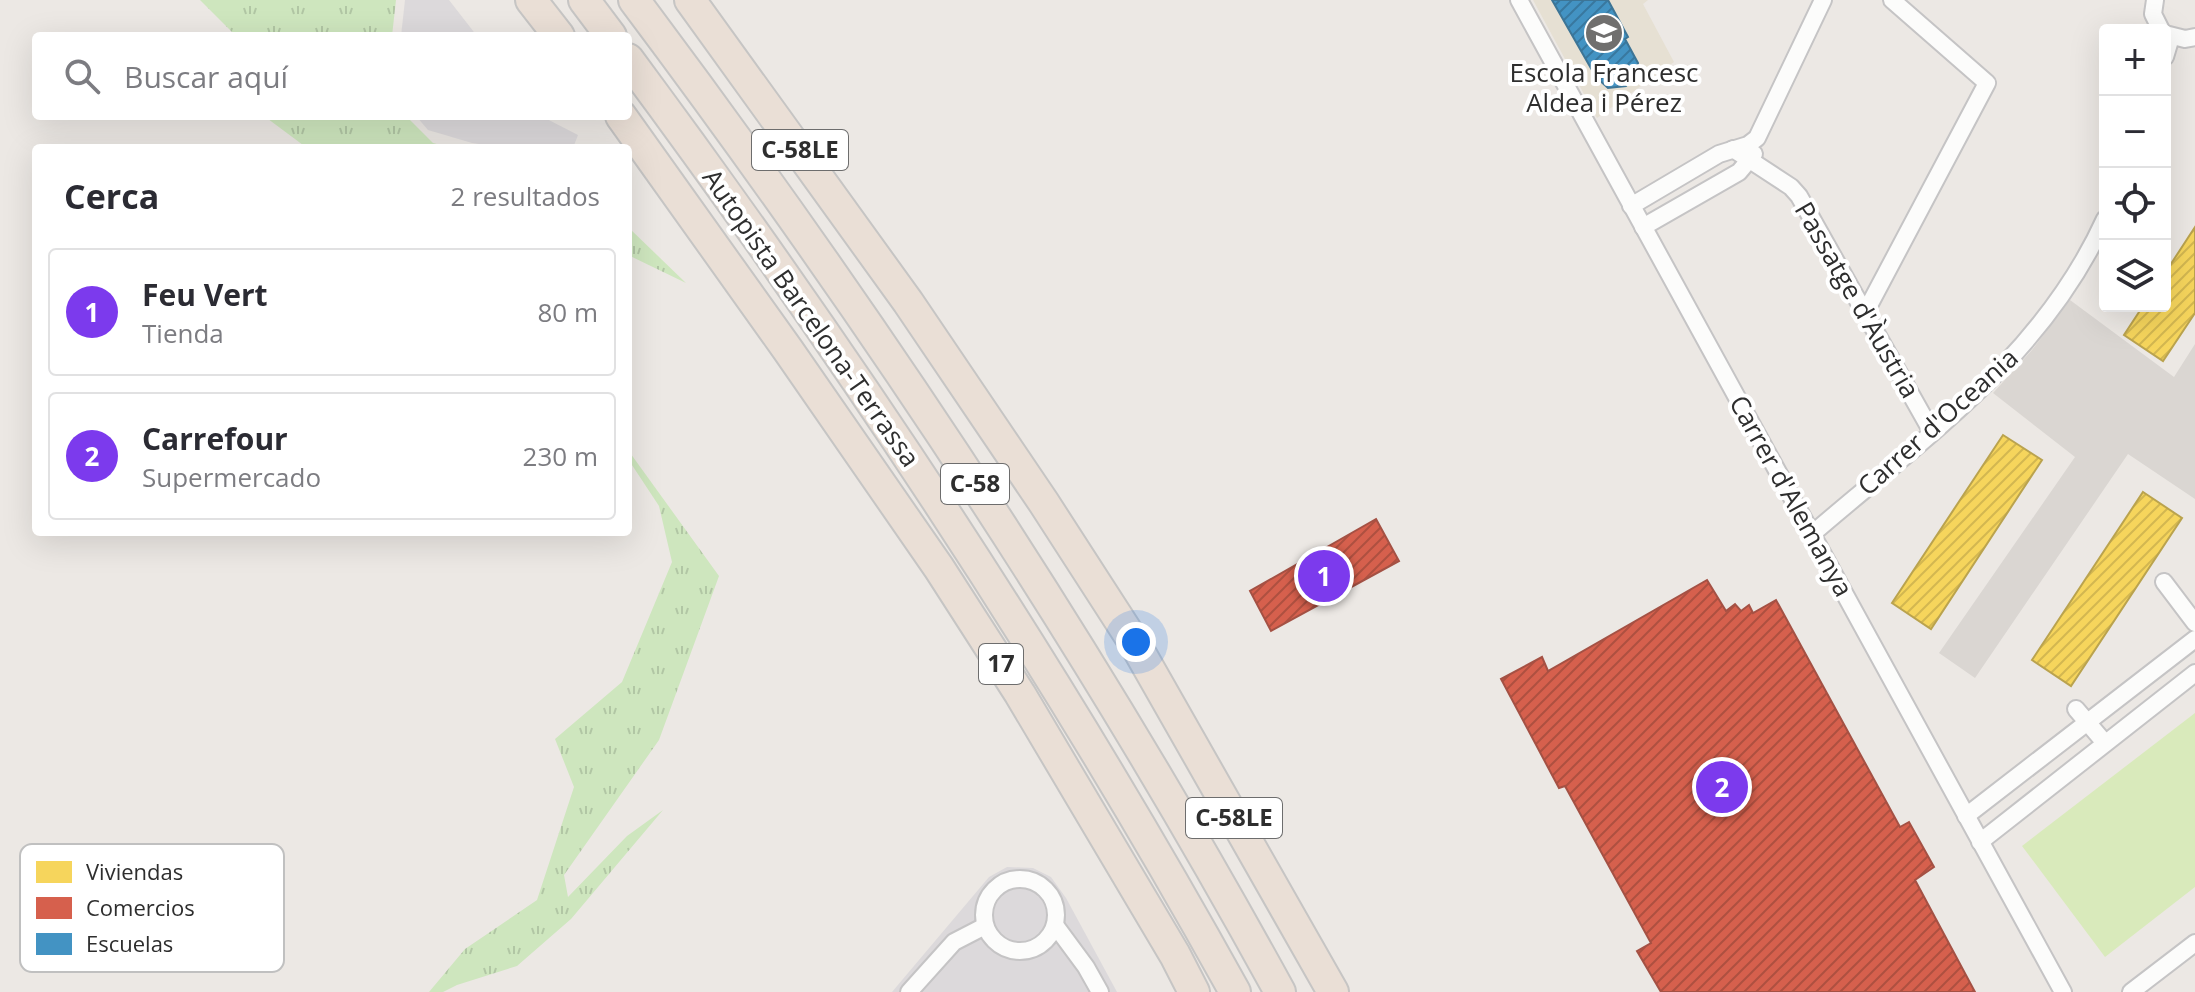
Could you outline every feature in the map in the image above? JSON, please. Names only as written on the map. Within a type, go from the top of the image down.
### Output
[{"type":"highway","points":[[531,0],[556,32]]},
{"type":"highway","points":[[584,0],[608,32]]},
{"type":"highway","name":"Autopista Barcelona-Terrassa","points":[[634,0],[777,193],[985,499],[1208,860],[1280,992]]},
{"type":"highway","name":"C-58LE","points":[[690,0],[923,324],[1044,503],[1135,644],[1333,992]]},
{"type":"highway","name":"Autopista Barcelona-Terrassa","points":[[632,65],[744,219],[950,518],[1102,761],[1235,992]]},
{"type":"highway","name":"17","points":[[624,120],[939,568],[1027,706],[1194,992]]},
{"type":"street","name":"Carrer d'Alemanya","points":[[1519,0],[2063,992]]},
{"type":"street","points":[[1643,227],[1717,187],[1750,161],[1757,138],[1823,0]]},
{"type":"street","points":[[1865,313],[1987,83],[1892,0]]},
{"type":"street","points":[[2155,0],[2153,14],[2160,24]]},
{"type":"street","points":[[2171,35],[2185,39],[2195,37]]},
{"type":"street","points":[[1631,206],[1719,154],[1748,145],[1757,138]]},
{"type":"street","name":"Passatge d'Àustria","points":[[1733,149],[1791,187],[1799,196],[1932,432]]},
{"type":"street","name":"Carrer d'Oceania","points":[[1811,535],[1996,376],[2031,338],[2078,274],[2099,231]]},
{"type":"street","points":[[2164,582],[2195,623]]},
{"type":"street","points":[[1966,816],[2082,715],[2195,639]]},
{"type":"street","points":[[1980,842],[2195,673]]},
{"type":"street","points":[[2082,715],[2105,743]]},
{"type":"street","points":[[1017,878],[1036,882],[1050,893],[1056,910],[1055,925],[1049,937],[1039,946],[1018,951],[1005,948],[994,940],[985,926],[984,911],[992,891],[1008,880],[1017,878]]},
{"type":"street","points":[[1055,925],[1100,992]]},
{"type":"street","points":[[909,992],[954,942],[985,926]]},
{"type":"street","points":[[2131,992],[2195,943]]},
{"type":"shaded area","points":[[405,0],[449,0],[474,32],[401,32]]},
{"type":"shaded area","name":"Escola Francesc Aldea i Pérez","points":[[1533,0],[1648,0],[1643,4],[1674,62],[1597,118]]},
{"type":"shaded area","points":[[419,120],[549,120],[578,135],[575,144],[479,144],[428,130]]},
{"type":"shaded area","points":[[2070,300],[2174,377],[2195,344],[2195,499],[2128,454],[1975,678],[1939,653],[2075,457],[1993,393],[2032,350]]},
{"type":"shaded area","points":[[1007,867],[1033,868],[1051,877],[1066,898],[1117,992],[892,992],[989,877]]},
{"type":"green space","points":[[200,0],[396,0],[392,32],[232,32]]},
{"type":"green space","points":[[269,120],[410,120],[437,144],[302,144]]},
{"type":"green space","points":[[632,231],[686,283],[632,257]]},
{"type":"green space","points":[[632,456],[719,576],[659,740],[564,875],[568,897],[627,836],[663,810],[571,919],[517,966],[443,992],[429,992],[465,949],[537,900],[574,787],[555,739],[622,682],[672,562],[659,506],[632,465]]},
{"type":"green space","points":[[2195,713],[2195,887],[2105,957],[2022,846]]},
{"type":"building: Viviendas","points":[[2195,227],[2195,313],[2163,361],[2124,335],[2139,312],[2171,312],[2171,264]]},
{"type":"building: Viviendas","points":[[2003,435],[2042,460],[1931,629],[1892,603]]},
{"type":"building: Viviendas","points":[[2143,492],[2182,518],[2071,686],[2032,660]]},
{"type":"building: Comercios","points":[[1376,519],[1399,561],[1271,631],[1250,591]]},
{"type":"building: Comercios","points":[[1707,580],[1726,611],[1735,604],[1741,611],[1749,605],[1753,613],[1776,600],[1900,827],[1909,822],[1934,867],[1915,880],[1975,992],[1661,992],[1637,951],[1651,943],[1565,786],[1559,788],[1501,679],[1542,657],[1548,671]]},
{"type":"building: Escuelas","points":[[1552,0],[1608,0],[1638,63],[1637,72],[1626,86],[1608,88],[1596,77]]},
{"type":"place","name":"Escola Francesc Aldea i Pérez","points":[[1604,33]]},
{"type":"place","name":"Feu Vert","points":[[1324,576]]},
{"type":"place","name":"Carrefour","points":[[1722,787]]}]
